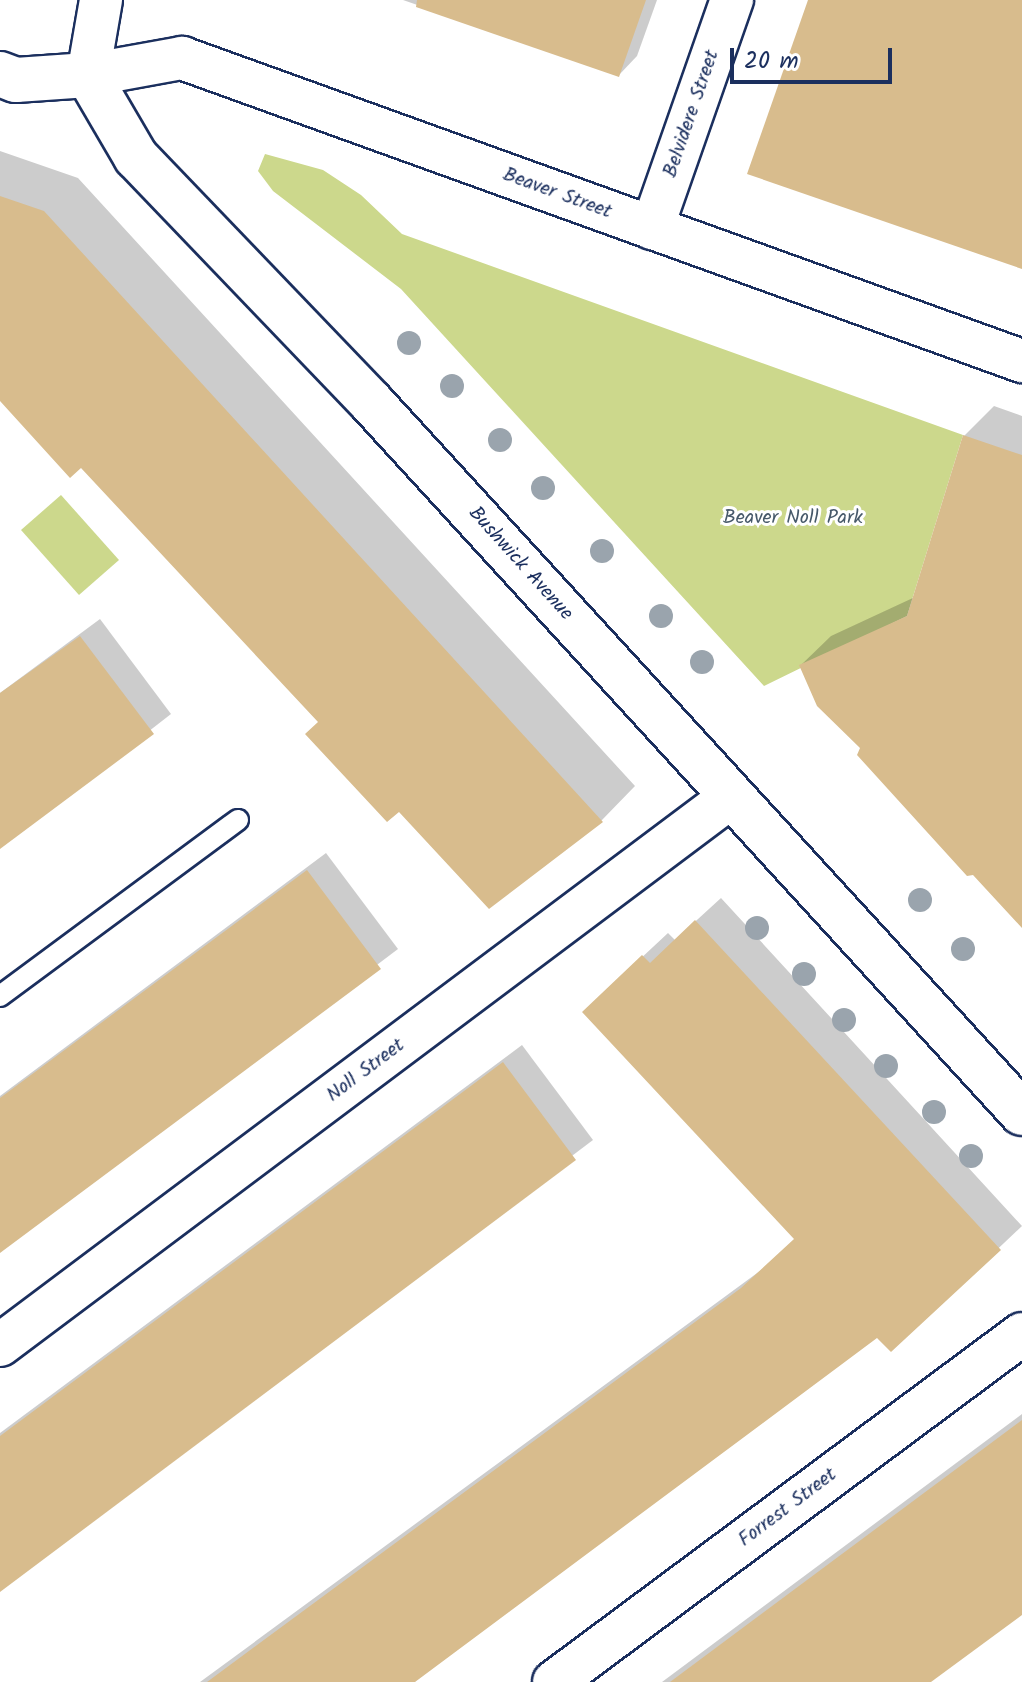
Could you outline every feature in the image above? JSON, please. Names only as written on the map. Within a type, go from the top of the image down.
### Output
[{"type":"main road","points":[[0,74],[16,80],[88,75]]},
{"type":"main road","name":"Bushwick Avenue","points":[[88,75],[136,157],[371,402],[1022,1113]]},
{"type":"street","points":[[88,75],[101,0]]},
{"type":"street","name":"Belvidere Street","points":[[652,228],[732,0]]},
{"type":"street","name":"Beaver Street","points":[[88,75],[182,58],[1022,361]]},
{"type":"street","name":"Noll Street","points":[[0,1345],[732,796]]},
{"type":"street","name":"Forrest Street","points":[[554,1682],[1022,1334]]},
{"type":"lane","points":[[0,996],[238,820]]},
{"type":"green space","name":"Beaver Noll Park","points":[[265,154],[323,170],[361,195],[402,234],[963,435],[907,616],[764,686],[401,289],[273,191],[258,171]]},
{"type":"green space","points":[[61,495],[119,560],[79,595],[21,530]]},
{"type":"building","points":[[417,0],[646,0],[619,77],[416,7]]},
{"type":"building","points":[[808,0],[1022,0],[1022,269],[747,174]]},
{"type":"building","points":[[0,196],[44,211],[603,822],[489,909],[399,812],[387,822],[305,734],[318,722],[81,468],[70,478],[0,401]]},
{"type":"building","points":[[963,435],[1022,455],[1022,928],[973,875],[967,876],[857,755],[860,748],[817,706],[799,665],[907,616]]},
{"type":"building","points":[[80,636],[154,734],[0,849],[0,693]]},
{"type":"building","points":[[307,870],[381,969],[0,1253],[0,1098]]},
{"type":"building","points":[[695,920],[1001,1250],[891,1352],[877,1338],[415,1682],[207,1682],[741,1288],[794,1239],[582,1012],[642,955],[650,963]]},
{"type":"building","points":[[503,1062],[576,1160],[0,1592],[0,1436]]},
{"type":"building","points":[[1022,1420],[1022,1615],[931,1682],[670,1682]]}]
